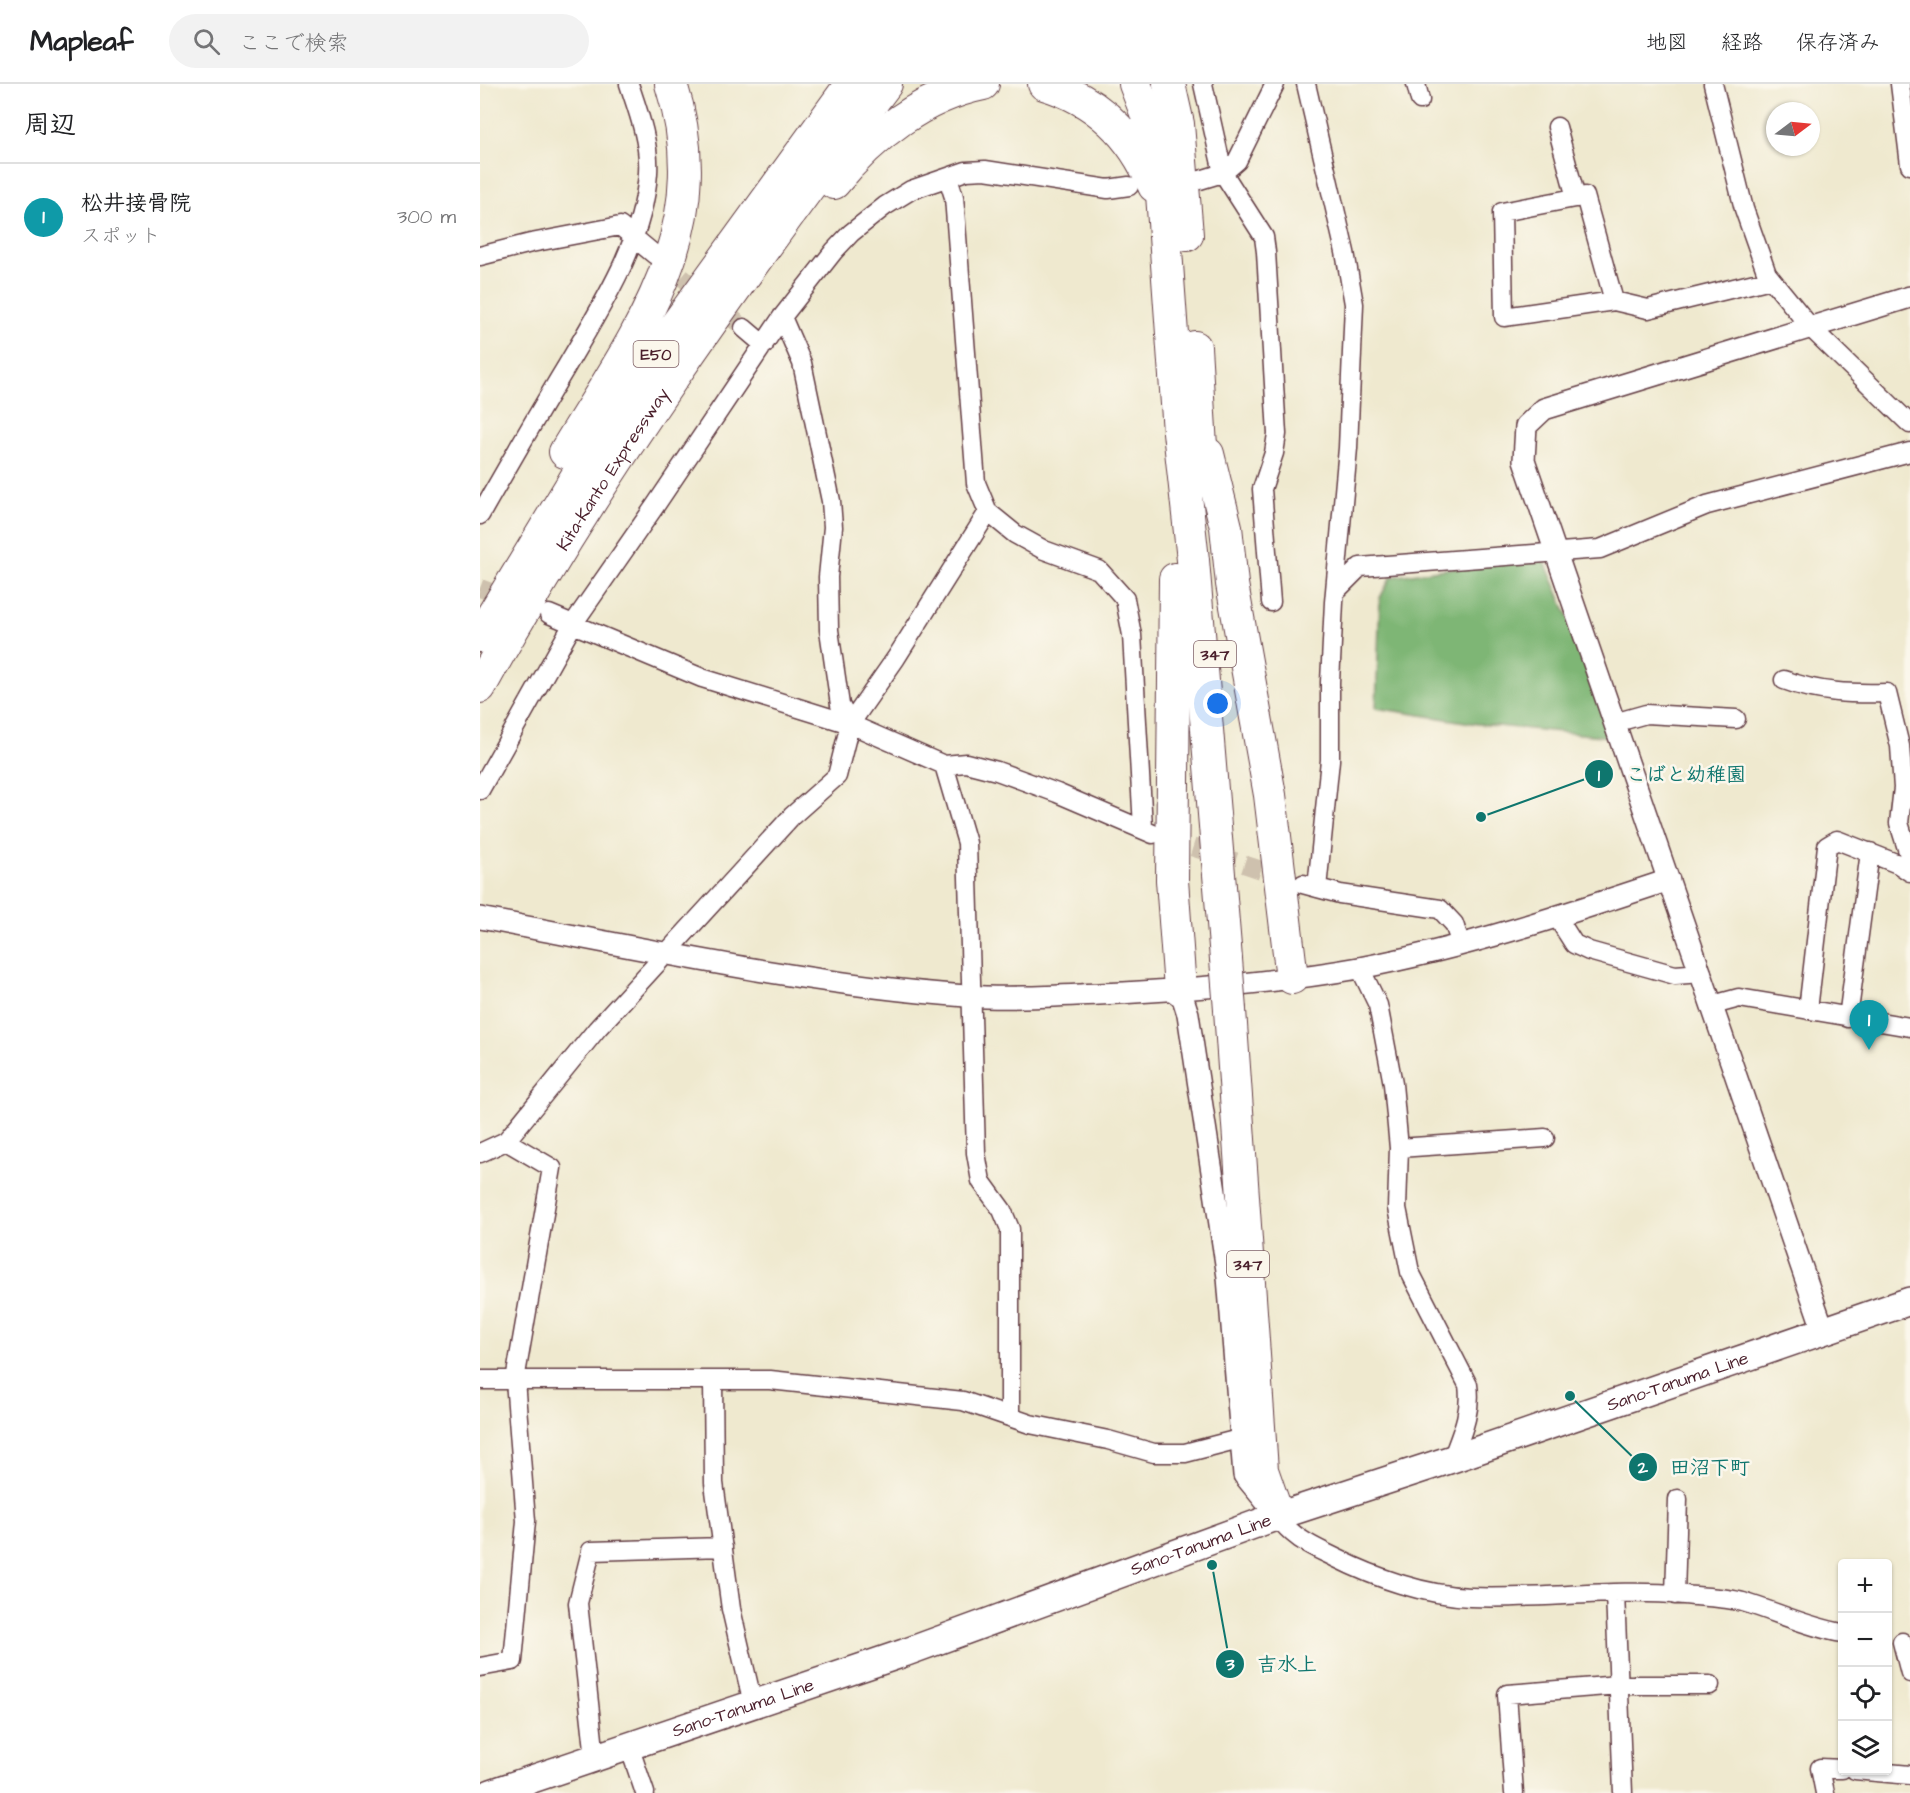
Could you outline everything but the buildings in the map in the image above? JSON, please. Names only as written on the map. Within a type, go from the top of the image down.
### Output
[{"type":"highway","points":[[480,605],[622,356],[667,270],[681,222],[687,174],[682,124],[671,84]]},
{"type":"highway","name":"Kita-Kanto Expressway","points":[[480,636],[629,390],[851,84]]},
{"type":"highway","name":"Kita-Kanto Expressway","points":[[480,687],[599,490],[712,322],[886,84]]},
{"type":"highway","points":[[599,490],[671,405],[792,237],[853,162],[889,128],[921,106],[940,97],[983,84]]},
{"type":"highway","points":[[1044,84],[1082,98],[1113,121],[1127,137],[1150,177],[1165,224]]},
{"type":"highway","points":[[1136,84],[1153,131],[1160,166],[1165,224],[1184,351]]},
{"type":"highway","points":[[1154,84],[1191,176]]},
{"type":"highway","points":[[1169,84],[1191,176],[1184,351]]},
{"type":"highway","name":"347","points":[[1184,351],[1190,431],[1205,527],[1237,1010],[1280,1463],[1278,1516]]},
{"type":"highway","points":[[1190,431],[1227,527],[1236,604],[1278,849],[1292,978]]},
{"type":"highway","points":[[1180,989],[1172,880],[1176,616],[1174,561],[1190,431]]},
{"type":"main road","name":"Sano-Tanuma Line","points":[[491,1793],[904,1653],[1278,1516],[1452,1459],[1910,1301]]},
{"type":"street","points":[[480,515],[581,341],[625,261],[634,238],[648,172],[643,133],[629,84]]},
{"type":"street","points":[[1203,84],[1222,173],[1264,237],[1266,252],[1277,434],[1274,453],[1262,489],[1271,602]]},
{"type":"street","points":[[1191,176],[1222,173],[1237,161],[1275,84]]},
{"type":"street","points":[[1306,84],[1345,252],[1354,303],[1348,448],[1335,592],[1330,682],[1330,760],[1310,886],[1340,894],[1440,909],[1454,924],[1461,945]]},
{"type":"street","points":[[1713,84],[1744,209],[1771,279],[1811,328],[1910,424]]},
{"type":"street","points":[[1900,84],[1910,165]]},
{"type":"street","points":[[1557,127],[1576,198]]},
{"type":"street","points":[[480,790],[573,624],[782,317],[851,233],[911,190],[966,171],[985,170],[1108,189],[1129,186]]},
{"type":"street","points":[[549,614],[702,678],[850,724],[944,765],[966,764],[997,771],[1148,831],[1132,635],[1125,599],[1099,570],[1044,550],[1015,534],[988,512],[976,483],[954,197],[948,178]]},
{"type":"street","points":[[1614,301],[1585,196],[1502,212],[1504,317],[1614,301],[1648,309],[1771,279]]},
{"type":"street","points":[[480,256],[606,227],[620,226],[655,255]]},
{"type":"street","points":[[1824,1332],[1702,973],[1554,552],[1524,460],[1526,426],[1544,409],[1910,297]]},
{"type":"street","points":[[782,317],[802,363],[831,501],[833,526],[828,577],[829,630],[840,705],[850,724]]},
{"type":"street","points":[[744,327],[764,345]]},
{"type":"street","points":[[1335,592],[1360,567],[1599,549],[1707,505],[1910,452]]},
{"type":"street","points":[[480,1153],[506,1141],[597,1029],[792,816],[837,776],[850,724],[896,658],[988,512]]},
{"type":"street","points":[[1784,680],[1810,690],[1842,694],[1887,693],[1900,746],[1903,788],[1899,823],[1910,858]]},
{"type":"street","points":[[1614,723],[1646,714],[1736,719]]},
{"type":"street","points":[[944,765],[967,843],[976,1153],[981,1181],[1002,1210],[1010,1229],[1010,1416]]},
{"type":"street","points":[[1808,1010],[1827,846],[1837,840],[1870,852],[1910,872]]},
{"type":"street","points":[[1848,1018],[1870,852]]},
{"type":"street","points":[[480,918],[821,981],[970,996],[1180,989],[1292,978],[1360,968],[1461,945],[1557,917],[1669,880]]},
{"type":"street","points":[[1557,917],[1574,944],[1589,951],[1675,975],[1702,973]]},
{"type":"street","points":[[1360,968],[1378,1005],[1393,1084],[1400,1148],[1397,1208],[1410,1272],[1468,1385],[1470,1398],[1466,1421],[1452,1459]]},
{"type":"street","points":[[1180,989],[1188,1014],[1222,1233],[1244,1475],[1278,1516],[1285,1528],[1319,1550],[1401,1584],[1469,1597],[1614,1593],[1675,1594],[1741,1602],[1818,1629],[1838,1632]]},
{"type":"street","points":[[1713,1005],[1738,998],[1910,1027]]},
{"type":"street","points":[[1400,1148],[1545,1138]]},
{"type":"street","points":[[480,1667],[513,1661],[526,1521],[515,1380],[552,1168],[506,1141]]},
{"type":"street","points":[[480,1380],[770,1380],[963,1401],[1030,1424],[1154,1453],[1185,1453],[1239,1439]]},
{"type":"street","points":[[713,1380],[714,1483],[731,1609],[753,1704]]},
{"type":"street","points":[[1675,1594],[1678,1500]]},
{"type":"street","points":[[596,1758],[578,1603],[591,1551],[723,1547]]},
{"type":"street","points":[[1614,1593],[1623,1793]]},
{"type":"street","points":[[1900,1642],[1910,1673]]},
{"type":"street","points":[[1514,1793],[1507,1694],[1619,1685],[1710,1685]]},
{"type":"street","points":[[628,1746],[645,1793]]},
{"type":"street","points":[[1825,1793],[1820,1768],[1838,1769]]},
{"type":"street","points":[[1892,1773],[1910,1775]]},
{"type":"green space","points":[[1542,555],[1620,738],[1478,724],[1376,708],[1380,598],[1391,577]]},
{"type":"tunnel","points":[[661,260],[744,328]]},
{"type":"tunnel","points":[[480,588],[512,600]]},
{"type":"tunnel","points":[[1167,839],[1286,878]]},
{"type":"place","name":"こばと幼稚園","points":[[1481,817]]},
{"type":"place","name":"松井接骨院","points":[[1869,1050]]},
{"type":"place","name":"田沼下町","points":[[1570,1396]]},
{"type":"place","name":"吉水上","points":[[1212,1565]]}]
